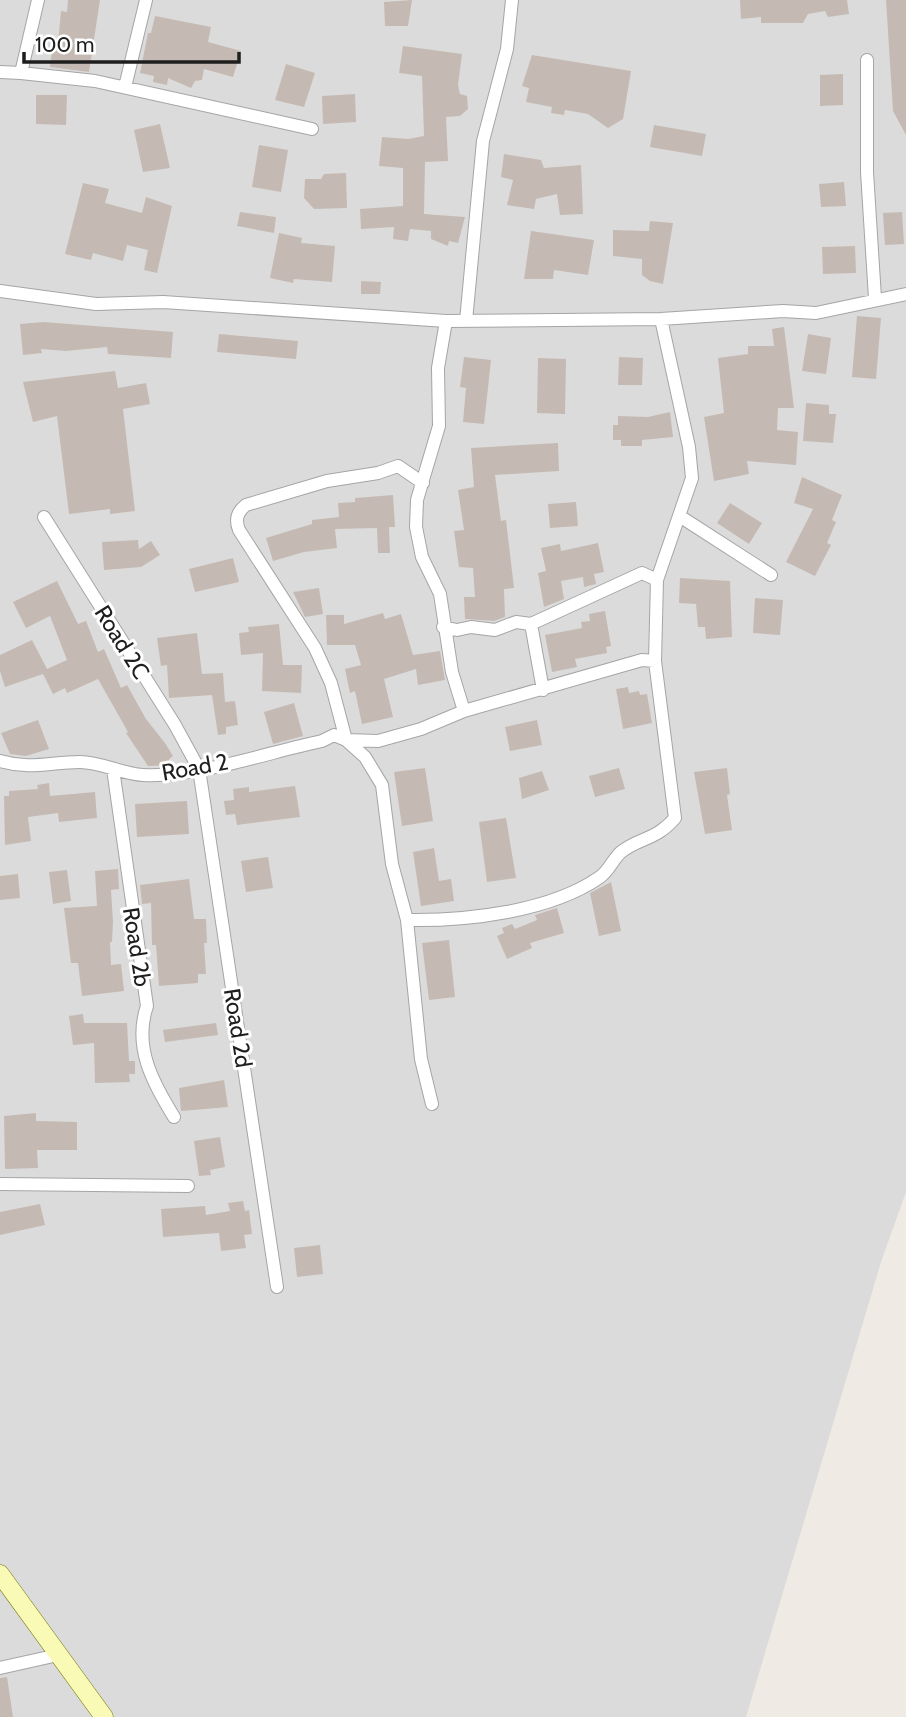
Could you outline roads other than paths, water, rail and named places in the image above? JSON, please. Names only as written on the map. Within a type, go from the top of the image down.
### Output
[{"type":"street","points":[[21,74],[38,0]]},
{"type":"street","points":[[125,88],[146,0]]},
{"type":"street","points":[[466,321],[483,141],[507,49],[512,0]]},
{"type":"street","points":[[867,60],[867,172],[875,298]]},
{"type":"street","points":[[0,72],[95,80],[312,129]]},
{"type":"street","points":[[0,291],[96,304],[163,302],[446,321],[662,319],[783,311],[816,313],[875,298],[906,294]]},
{"type":"street","points":[[407,920],[459,921],[544,903],[601,877],[621,852],[661,833],[675,818],[655,661],[657,580],[681,517],[692,478],[689,447],[662,319]]},
{"type":"street","points":[[446,321],[438,368],[439,426],[417,500],[418,544],[436,583],[443,627],[464,711]]},
{"type":"street","points":[[423,484],[398,466],[378,473],[327,481],[246,505],[239,511],[239,530],[315,648],[331,683],[346,740],[365,757],[382,785],[392,864],[407,920],[421,1059],[432,1104]]},
{"type":"street","name":"Road 2C","points":[[44,517],[175,725],[199,769]]},
{"type":"street","points":[[681,517],[771,575]]},
{"type":"street","points":[[443,627],[457,630],[471,627],[495,630],[516,622],[531,624],[642,573],[657,580]]},
{"type":"street","points":[[531,624],[543,690]]},
{"type":"street","name":"Road 2","points":[[0,761],[54,766],[81,762],[142,775],[199,769],[322,741],[334,735],[346,740],[378,741],[421,729],[464,711],[642,660],[655,661]]},
{"type":"street","name":"Road 2b","points":[[113,769],[147,1006],[141,1024],[148,1074],[174,1117]]},
{"type":"street","name":"Road 2d","points":[[199,769],[277,1287]]},
{"type":"street","points":[[0,1184],[188,1186]]},
{"type":"street","points":[[0,1574],[104,1717]]},
{"type":"street","points":[[0,1668],[58,1656]]}]
